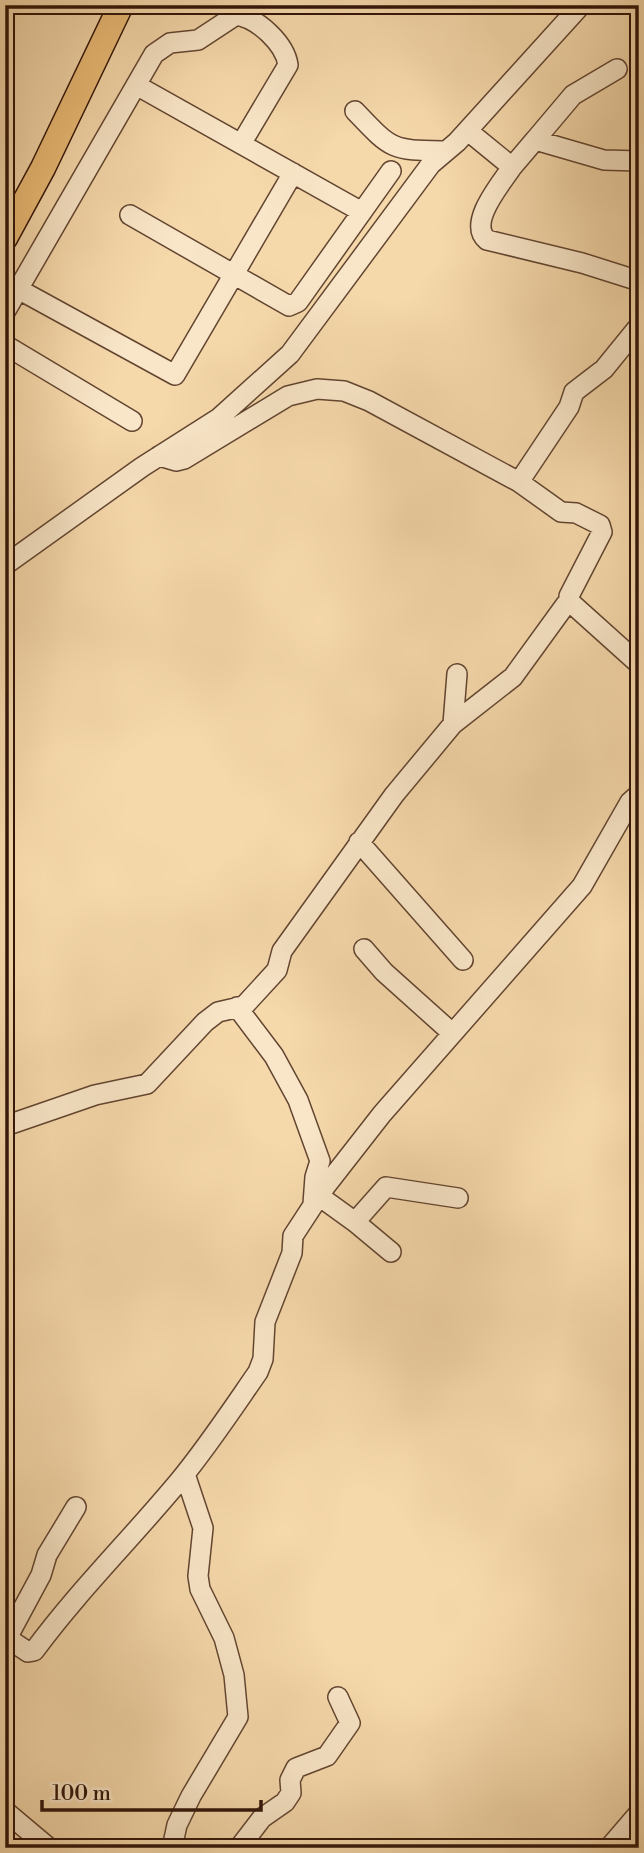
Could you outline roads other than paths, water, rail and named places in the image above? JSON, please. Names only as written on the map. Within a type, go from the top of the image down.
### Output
[{"type":"main road","points":[[5,238],[43,168],[121,5]]},
{"type":"street","points":[[5,565],[219,418],[290,354],[431,164],[468,131],[581,5]]},
{"type":"street","points":[[5,312],[158,49],[170,43],[192,42],[231,18],[244,16],[280,44],[288,65],[242,144]]},
{"type":"street","points":[[617,69],[573,95],[512,167],[485,210],[480,227],[481,235],[487,240],[582,263],[639,281]]},
{"type":"street","points":[[136,85],[362,212]]},
{"type":"street","points":[[355,111],[386,144],[404,150],[446,151]]},
{"type":"street","points":[[468,131],[512,167]]},
{"type":"street","points":[[534,140],[604,160],[639,161]]},
{"type":"street","points":[[130,215],[289,306],[294,305],[391,171]]},
{"type":"street","points":[[18,289],[175,375],[293,173]]},
{"type":"street","points":[[519,482],[569,407],[574,392],[586,380],[604,369],[639,326]]},
{"type":"street","points":[[5,345],[132,421]]},
{"type":"street","points":[[159,457],[176,461],[184,459],[288,396],[309,388],[344,391],[369,401],[519,482],[561,512],[576,513],[600,525],[602,532],[569,596],[570,602],[636,656]]},
{"type":"street","points":[[5,1126],[94,1096],[147,1084],[205,1022],[218,1012],[244,1006],[277,970],[282,951],[359,842],[453,724],[513,677],[544,631],[570,602]]},
{"type":"street","points":[[453,724],[457,674]]},
{"type":"street","points":[[76,1507],[47,1555],[41,1575],[6,1640],[28,1652],[34,1651],[79,1592],[185,1474],[258,1372],[263,1359],[265,1322],[292,1253],[293,1236],[316,1201],[382,1114],[569,903],[639,794]]},
{"type":"street","points":[[359,842],[387,877],[463,960]]},
{"type":"street","points":[[364,949],[384,972],[452,1033]]},
{"type":"street","points":[[237,1007],[274,1056],[298,1100],[320,1161],[315,1178],[316,1201]]},
{"type":"street","points":[[355,1223],[386,1187],[458,1198]]},
{"type":"street","points":[[316,1201],[355,1223],[391,1252]]},
{"type":"street","points":[[172,1848],[177,1825],[191,1796],[239,1717],[234,1675],[224,1638],[200,1589],[198,1576],[203,1528],[185,1474]]},
{"type":"street","points":[[239,1848],[262,1818],[288,1798],[291,1793],[290,1780],[296,1768],[327,1756],[350,1723],[338,1698]]},
{"type":"street","points":[[5,1811],[49,1848]]},
{"type":"street","points":[[609,1848],[639,1813]]}]
